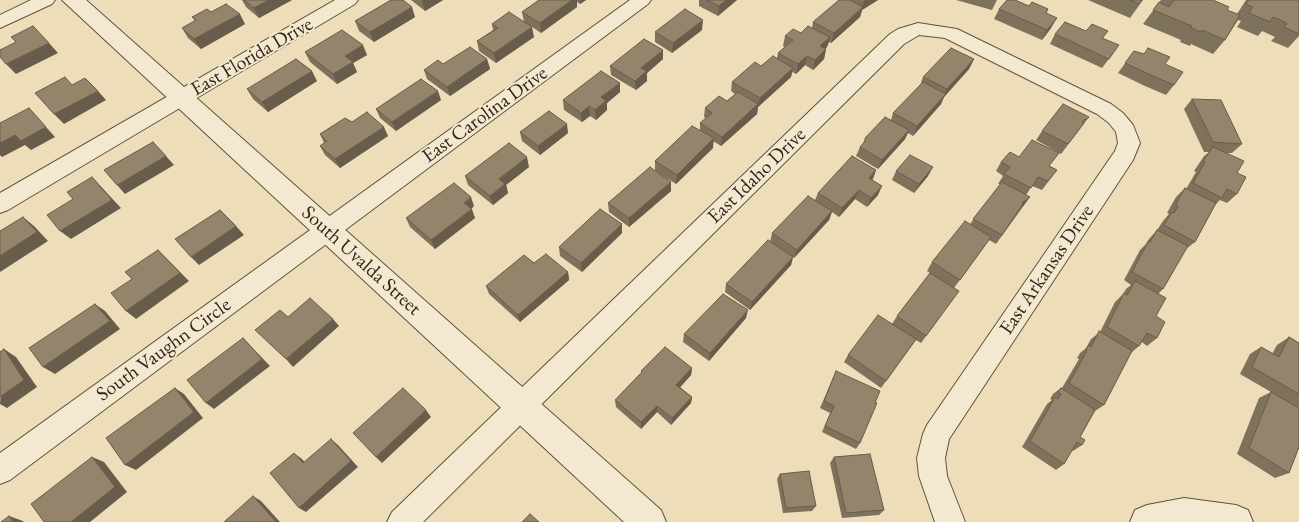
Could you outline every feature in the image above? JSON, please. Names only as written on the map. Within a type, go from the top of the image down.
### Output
[{"type":"street","points":[[0,22],[46,0]]},
{"type":"street","name":"South Uvalda Street","points":[[73,0],[649,522]]},
{"type":"street","name":"East Florida Drive","points":[[181,98],[349,0]]},
{"type":"street","name":"East Carolina Drive","points":[[327,230],[642,0]]},
{"type":"street","name":"East Idaho Drive","points":[[402,522],[905,33],[918,30],[934,30],[950,33],[1020,67]]},
{"type":"street","name":"East Arkansas Drive","points":[[950,522],[933,476],[931,458],[936,434],[1125,154],[1129,143],[1126,130],[1104,108],[1020,67]]},
{"type":"street","points":[[0,204],[181,98]]},
{"type":"street","name":"South Vaughn Circle","points":[[0,470],[327,230]]},
{"type":"street","points":[[1147,522],[1184,515],[1199,515],[1236,522]]},
{"type":"building","points":[[244,0],[269,0],[254,8]]},
{"type":"building","points":[[391,0],[403,0],[412,7],[370,32],[355,21]]},
{"type":"building","points":[[539,0],[572,0],[540,23],[522,12]]},
{"type":"building","points":[[707,0],[726,0],[719,6]]},
{"type":"building","points":[[839,0],[850,0],[863,7],[834,33],[813,22]]},
{"type":"building","points":[[1007,0],[1015,0],[1029,6],[1032,2],[1048,9],[1046,13],[1057,18],[1047,30],[999,9]]},
{"type":"building","points":[[1130,0],[1142,0],[1139,4]]},
{"type":"building","points":[[1174,0],[1213,0],[1229,7],[1227,10],[1240,15],[1225,40],[1202,30],[1201,32],[1191,28],[1192,26],[1153,10],[1159,2],[1169,7]]},
{"type":"building","points":[[1249,0],[1299,0],[1299,34],[1284,27],[1287,23],[1273,17],[1270,22],[1249,13],[1253,7],[1246,4]]},
{"type":"building","points":[[226,4],[240,14],[194,39],[182,28],[196,20],[192,17],[207,9],[211,12]]},
{"type":"building","points":[[685,9],[703,20],[673,43],[655,32]]},
{"type":"building","points":[[509,12],[532,27],[494,53],[477,41],[498,28],[492,24]]},
{"type":"building","points":[[1065,22],[1086,31],[1092,24],[1108,31],[1102,38],[1119,45],[1109,59],[1055,34]]},
{"type":"building","points":[[33,26],[49,43],[6,64],[0,57],[0,50],[16,42],[11,37]]},
{"type":"building","points":[[808,26],[830,37],[820,46],[826,49],[815,60],[807,56],[798,64],[778,53],[793,40],[785,36],[793,29],[801,33]]},
{"type":"building","points":[[342,30],[363,45],[345,56],[353,62],[333,74],[305,52]]},
{"type":"building","points":[[644,39],[663,50],[641,68],[647,71],[635,81],[610,66]]},
{"type":"building","points":[[470,47],[487,59],[447,87],[424,70],[438,60],[443,64]]},
{"type":"building","points":[[951,48],[974,59],[947,89],[923,77]]},
{"type":"building","points":[[1148,48],[1170,57],[1165,64],[1183,72],[1174,85],[1125,63],[1134,51],[1144,54]]},
{"type":"building","points":[[773,56],[793,68],[760,98],[732,82],[755,62],[761,66]]},
{"type":"building","points":[[296,59],[312,71],[262,102],[247,89]]},
{"type":"building","points":[[601,71],[620,83],[601,97],[606,101],[595,110],[589,106],[581,113],[563,100]]},
{"type":"building","points":[[65,77],[72,85],[85,78],[98,91],[54,114],[35,93]]},
{"type":"building","points":[[421,79],[438,91],[392,122],[376,109]]},
{"type":"building","points":[[923,82],[946,94],[917,126],[893,113]]},
{"type":"building","points":[[738,92],[758,104],[722,137],[700,123],[712,113],[705,108],[719,96],[727,101]]},
{"type":"building","points":[[1192,99],[1221,100],[1242,144],[1213,142]]},
{"type":"building","points":[[1063,104],[1089,117],[1082,122],[1084,123],[1068,144],[1042,131]]},
{"type":"building","points":[[29,108],[46,127],[21,141],[15,135],[0,143],[0,123]]},
{"type":"building","points":[[549,111],[567,124],[538,146],[520,132]]},
{"type":"building","points":[[367,112],[384,127],[335,159],[320,146],[327,141],[320,134],[345,118],[352,122]]},
{"type":"building","points":[[885,117],[909,130],[882,160],[860,147],[866,140],[865,138]]},
{"type":"building","points":[[692,126],[714,138],[677,175],[655,161]]},
{"type":"building","points":[[1032,140],[1059,153],[1049,166],[1057,170],[1048,181],[1038,177],[1031,188],[1004,174],[1010,167],[1001,162],[1010,152],[1019,157]]},
{"type":"building","points":[[153,142],[166,156],[117,185],[104,170]]},
{"type":"building","points":[[509,143],[527,157],[499,179],[505,184],[490,196],[465,176]]},
{"type":"building","points":[[1213,147],[1244,161],[1237,173],[1246,177],[1237,194],[1227,189],[1222,198],[1193,183],[1205,162],[1203,161]]},
{"type":"building","points":[[910,155],[933,167],[919,184],[896,171]]},
{"type":"building","points":[[852,156],[876,170],[869,178],[882,186],[871,198],[859,190],[842,208],[818,193]]},
{"type":"building","points":[[650,167],[671,182],[629,218],[608,203]]},
{"type":"building","points":[[92,177],[112,200],[60,231],[47,215],[73,199],[67,192]]},
{"type":"building","points":[[1002,182],[1030,197],[1022,203],[1002,235],[973,219]]},
{"type":"building","points":[[454,183],[471,197],[464,203],[472,209],[431,240],[406,218]]},
{"type":"building","points":[[1185,188],[1216,203],[1195,242],[1164,225],[1178,206],[1176,204]]},
{"type":"building","points":[[808,196],[832,211],[797,250],[772,233]]},
{"type":"building","points":[[600,209],[622,224],[581,263],[559,247]]},
{"type":"building","points":[[220,210],[236,226],[191,257],[175,239]]},
{"type":"building","points":[[23,217],[37,232],[0,256],[0,231]]},
{"type":"building","points":[[965,221],[991,237],[960,280],[932,262]]},
{"type":"building","points":[[1157,230],[1188,246],[1163,289],[1132,272],[1148,242],[1150,242]]},
{"type":"building","points":[[768,240],[793,257],[752,302],[726,284]]},
{"type":"building","points":[[158,250],[180,273],[126,311],[111,293],[132,279],[125,272]]},
{"type":"building","points":[[546,254],[568,272],[518,315],[486,286],[524,255],[534,263]]},
{"type":"building","points":[[930,273],[959,291],[926,336],[897,316]]},
{"type":"building","points":[[1135,281],[1166,298],[1156,316],[1165,322],[1157,338],[1147,333],[1139,346],[1107,327],[1124,293],[1127,295]]},
{"type":"building","points":[[723,294],[748,310],[710,353],[684,334]]},
{"type":"building","points":[[310,298],[333,319],[286,359],[255,330],[280,310],[288,317]]},
{"type":"building","points":[[95,304],[110,321],[43,367],[29,348]]},
{"type":"building","points":[[878,315],[916,339],[886,381],[848,355]]},
{"type":"building","points":[[1099,331],[1132,351],[1104,405],[1069,383],[1086,350],[1089,345],[1091,347]]},
{"type":"building","points":[[1289,337],[1299,343],[1299,394],[1252,367],[1261,347],[1279,357]]},
{"type":"building","points":[[243,338],[262,359],[206,403],[187,380]]},
{"type":"building","points":[[665,347],[692,368],[676,385],[692,397],[672,418],[657,406],[641,422],[615,400]]},
{"type":"building","points":[[4,349],[24,380],[0,397],[0,352]]},
{"type":"building","points":[[836,371],[880,391],[875,403],[877,403],[860,443],[825,426],[834,406],[824,401]]},
{"type":"building","points":[[175,388],[194,412],[125,465],[106,438]]},
{"type":"building","points":[[403,388],[426,410],[376,457],[353,433]]},
{"type":"building","points":[[1061,388],[1095,410],[1080,437],[1085,440],[1082,445],[1077,442],[1064,464],[1030,441],[1055,397],[1058,399],[1061,394],[1058,392]]},
{"type":"building","points":[[1271,392],[1299,408],[1299,447],[1289,473],[1249,448]]},
{"type":"building","points":[[331,439],[351,461],[299,508],[270,473],[294,453],[303,463]]},
{"type":"building","points":[[870,454],[884,510],[846,513],[834,457]]},
{"type":"building","points":[[92,457],[115,487],[71,522],[44,522],[31,504]]},
{"type":"building","points":[[809,471],[816,506],[786,508],[780,474]]},
{"type":"building","points":[[253,496],[276,522],[224,522]]},
{"type":"building","points":[[530,514],[539,522],[522,522]]},
{"type":"building","points":[[9,516],[13,522],[1,522]]}]
